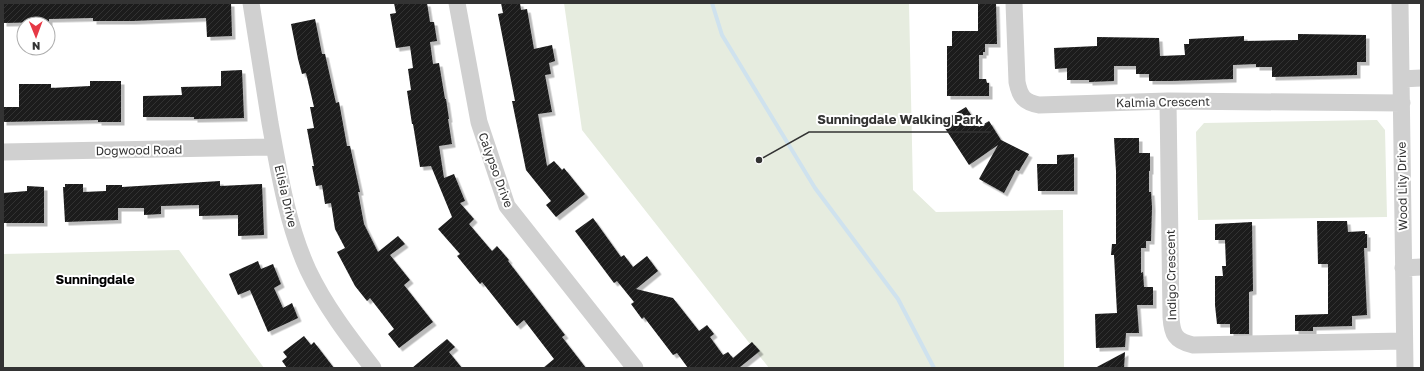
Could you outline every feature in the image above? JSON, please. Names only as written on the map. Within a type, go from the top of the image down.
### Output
[{"type":"street","name":"Elisia Drive","points":[[250,3],[274,147],[287,206],[299,246],[307,268],[317,288],[342,328],[373,368]]},
{"type":"street","name":"Calypso Drive","points":[[457,3],[479,122],[506,206],[635,368]]},
{"type":"street","name":"Kalmia Crescent","points":[[1014,3],[1017,82],[1019,92],[1023,99],[1030,103],[1168,101],[1402,103]]},
{"type":"street","name":"Wood Lily Drive","points":[[1400,3],[1405,368]]},
{"type":"street","points":[[1401,79],[1421,78]]},
{"type":"street","name":"Indigo Crescent","points":[[1168,101],[1171,317],[1172,328],[1176,337],[1184,343],[1193,345],[1404,341]]},
{"type":"street","name":"Dogwood Road","points":[[3,152],[274,147]]},
{"type":"street","points":[[1403,268],[1421,267]]},
{"type":"shaded area","points":[[564,3],[909,3],[913,190],[936,212],[1063,210],[1064,368],[769,368],[582,130]]},
{"type":"shaded area","points":[[1377,120],[1385,130],[1387,217],[1198,220],[1196,132],[1204,123]]},
{"type":"shaded area","points":[[179,250],[264,368],[3,368],[3,254]]},
{"type":"building","points":[[3,3],[231,3],[232,36],[207,37],[206,18],[93,21],[93,18],[56,19],[56,16],[16,16],[16,23],[3,23]]},
{"type":"building","points":[[394,3],[427,3],[430,22],[434,22],[437,41],[430,42],[433,64],[439,63],[446,99],[452,144],[439,146],[444,178],[454,174],[465,201],[460,203],[474,219],[469,224],[492,251],[497,246],[509,260],[508,261],[565,335],[562,337],[586,368],[543,368],[554,359],[524,320],[517,326],[482,282],[480,284],[457,256],[460,254],[438,229],[452,217],[431,166],[420,167],[407,91],[411,90],[408,69],[413,68],[410,46],[396,48],[390,14],[396,13]]},
{"type":"building","points":[[501,3],[520,3],[521,10],[527,9],[534,49],[552,45],[555,61],[549,63],[551,74],[545,75],[552,112],[538,114],[547,166],[554,161],[562,170],[564,168],[585,194],[556,217],[546,205],[551,201],[526,170],[512,101],[515,101],[498,14],[503,13]]},
{"type":"building","points":[[978,3],[996,3],[997,44],[985,44],[985,52],[983,52],[983,55],[979,55],[979,79],[986,79],[987,83],[989,83],[989,96],[947,96],[947,46],[952,46],[952,31],[978,31]]},
{"type":"building","points":[[315,19],[322,54],[325,54],[336,103],[339,102],[347,146],[350,146],[360,192],[358,192],[364,224],[378,252],[398,236],[405,244],[390,255],[410,280],[404,285],[433,322],[399,348],[388,334],[394,329],[370,298],[367,301],[355,286],[337,252],[345,248],[335,229],[331,203],[325,204],[322,185],[316,186],[307,129],[314,128],[310,107],[314,107],[306,73],[302,74],[291,24]]},
{"type":"building","points":[[1298,34],[1366,35],[1366,62],[1357,62],[1357,75],[1272,77],[1272,67],[1256,67],[1256,64],[1233,65],[1233,79],[1170,81],[1149,81],[1149,74],[1136,74],[1136,66],[1114,66],[1114,81],[1089,82],[1089,80],[1067,80],[1067,68],[1055,69],[1054,48],[1097,46],[1097,37],[1159,38],[1160,56],[1185,55],[1184,44],[1189,44],[1189,39],[1244,36],[1244,41],[1298,40]]},
{"type":"building","points":[[242,70],[244,118],[194,119],[194,117],[143,117],[143,96],[182,95],[181,87],[221,86],[221,71]]},
{"type":"building","points":[[90,81],[121,81],[121,122],[98,122],[98,120],[3,122],[3,107],[19,107],[19,84],[51,84],[51,88],[90,86]]},
{"type":"building","points":[[966,107],[979,127],[989,121],[1001,140],[1029,154],[1019,171],[1016,170],[1004,193],[979,179],[998,145],[969,165],[941,122]]},
{"type":"building","points":[[1114,138],[1139,138],[1139,153],[1150,153],[1149,192],[1151,192],[1152,207],[1151,241],[1146,241],[1146,248],[1141,248],[1141,273],[1143,272],[1144,287],[1153,287],[1153,305],[1137,305],[1139,333],[1126,333],[1125,347],[1096,348],[1095,314],[1117,313],[1114,255],[1111,255],[1112,244],[1116,244],[1116,171]]},
{"type":"building","points":[[1074,154],[1074,191],[1038,191],[1037,164],[1057,164],[1057,155]]},
{"type":"building","points":[[220,181],[220,186],[262,184],[264,235],[238,236],[238,215],[199,216],[199,205],[161,206],[161,214],[144,215],[144,208],[118,208],[118,220],[65,222],[63,187],[65,187],[65,184],[83,184],[83,192],[106,191],[106,185],[122,185],[122,187]]},
{"type":"building","points":[[27,186],[44,187],[44,223],[3,223],[3,193],[27,191]]},
{"type":"building","points":[[593,218],[621,257],[624,255],[633,267],[647,256],[658,271],[636,289],[673,298],[699,331],[707,325],[714,334],[710,337],[723,355],[728,352],[733,358],[752,342],[760,351],[740,367],[741,368],[688,368],[677,353],[673,355],[644,317],[642,319],[631,304],[634,302],[617,281],[614,283],[575,231]]},
{"type":"building","points":[[1317,221],[1347,221],[1348,232],[1365,231],[1365,234],[1367,234],[1367,248],[1364,248],[1367,315],[1352,316],[1352,326],[1313,327],[1313,331],[1295,331],[1295,315],[1328,314],[1328,264],[1318,264]]},
{"type":"building","points":[[1252,222],[1253,291],[1249,292],[1249,334],[1230,334],[1230,324],[1217,324],[1215,305],[1215,276],[1223,276],[1222,266],[1226,266],[1225,240],[1215,240],[1215,224]]},
{"type":"building","points":[[258,261],[261,269],[273,264],[281,284],[274,288],[283,308],[292,303],[298,318],[268,332],[250,290],[238,295],[229,274]]},
{"type":"building","points":[[304,336],[311,345],[314,342],[334,368],[287,368],[282,361],[287,357],[283,352]]},
{"type":"building","points":[[447,339],[455,347],[449,352],[462,368],[412,368]]},
{"type":"building","points":[[1125,352],[1124,368],[1095,368]]},
{"type":"waterway","points":[[712,3],[722,35],[815,188],[898,299],[934,368]]},
{"type":"place","name":"Sunningdale Walking Park","points":[[759,160]]},
{"type":"district","name":"Sunningdale","points":[[95,279]]}]
